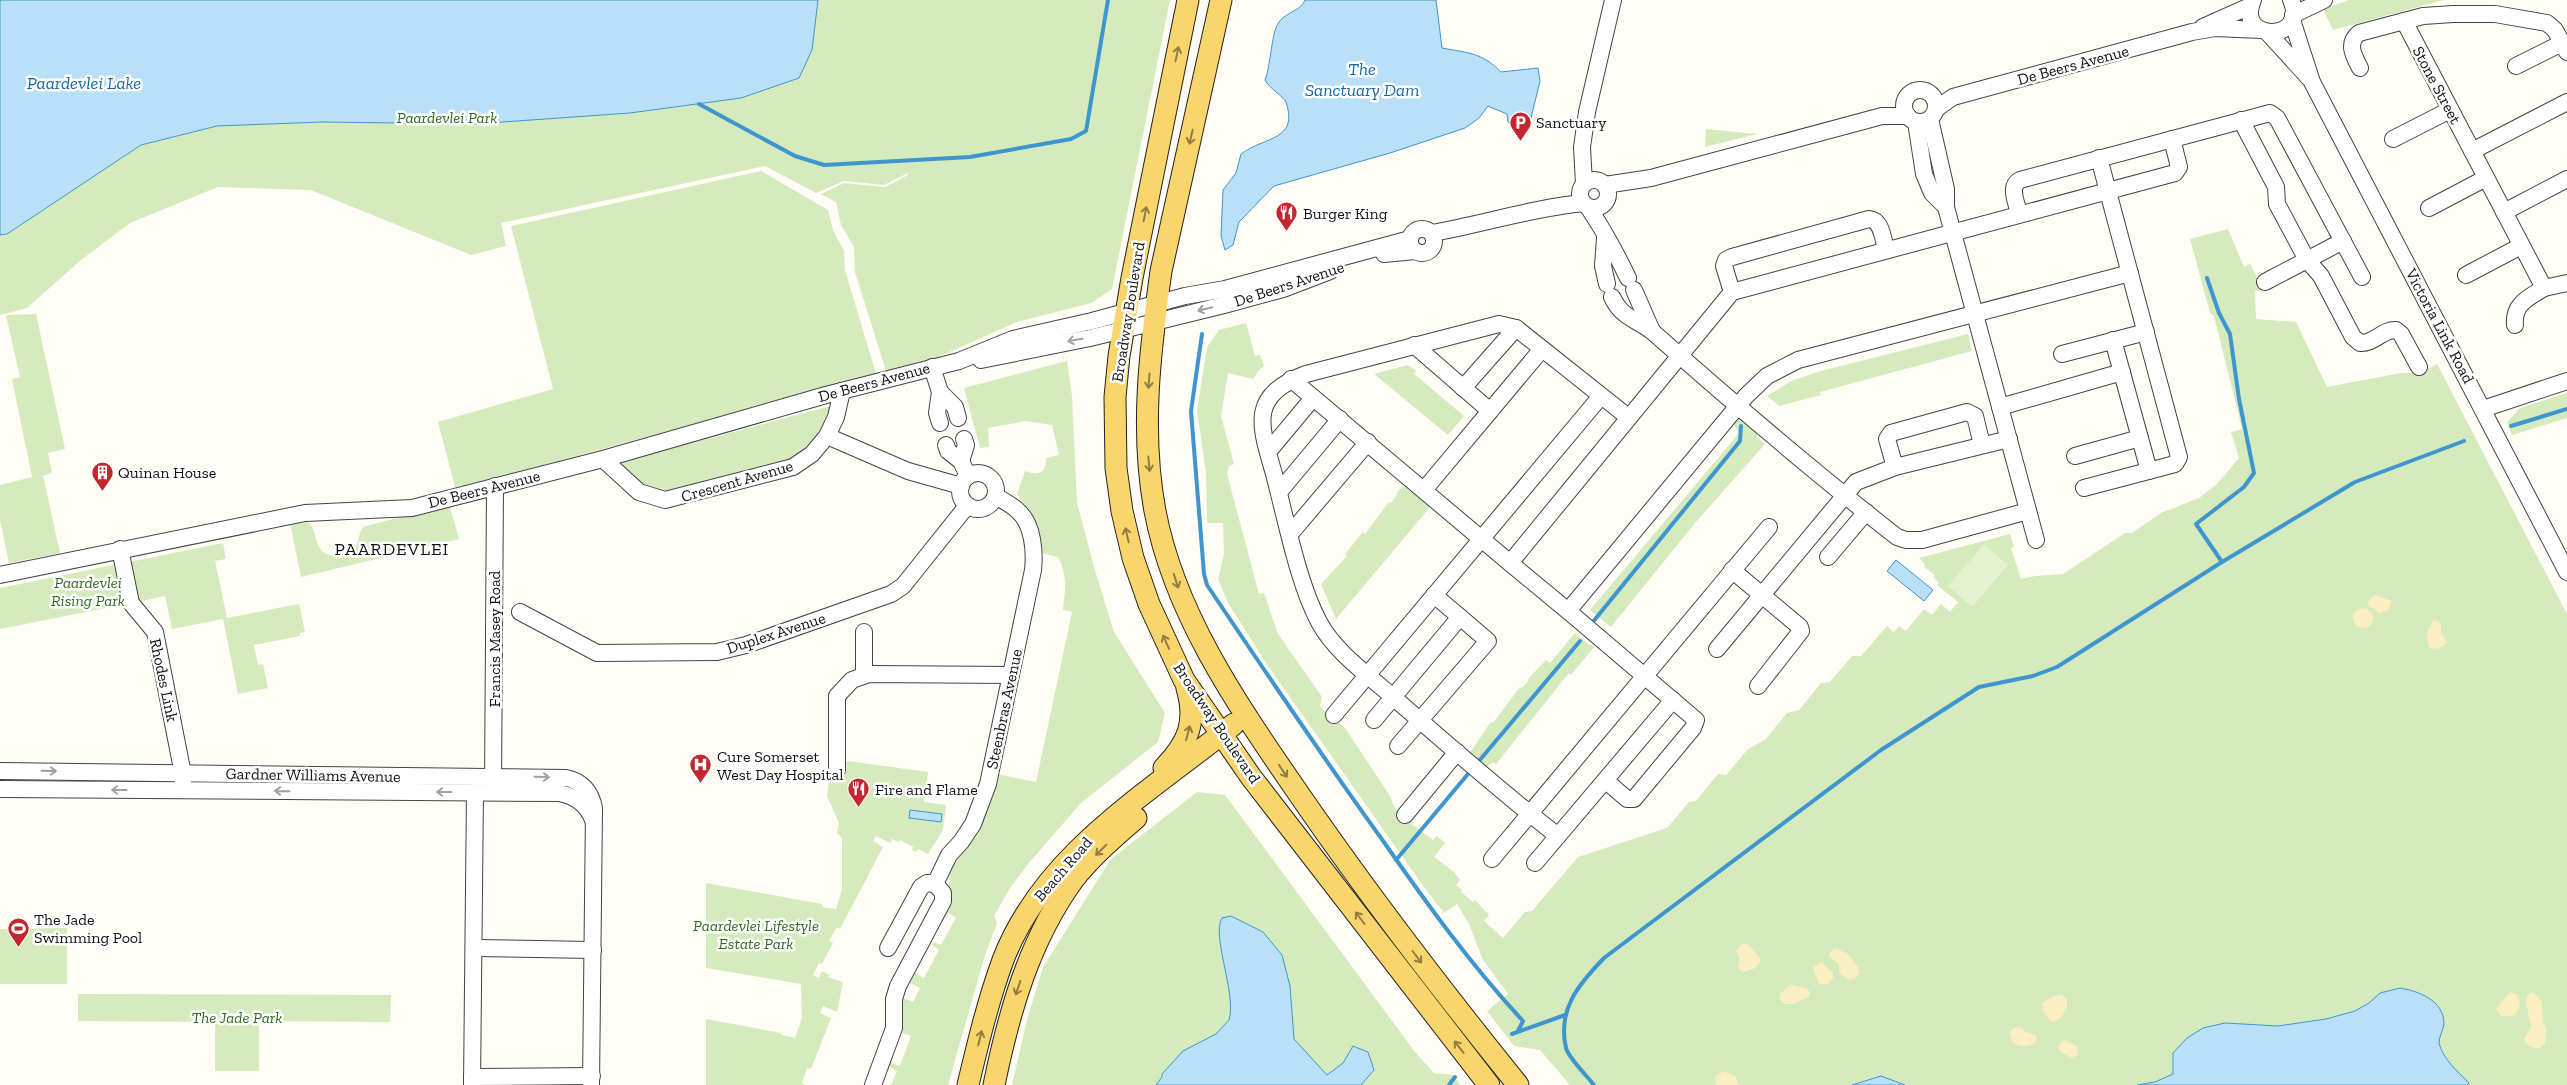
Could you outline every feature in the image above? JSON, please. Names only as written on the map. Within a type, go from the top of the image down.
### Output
[{"type":"main road","name":"Broadway Boulevard","points":[[1188,0],[1124,321],[1115,397],[1117,475],[1122,511],[1133,558],[1149,604],[1184,680],[1251,777],[1489,1085]]},
{"type":"main road","name":"Broadway Boulevard","points":[[1221,0],[1161,271],[1148,381],[1147,440],[1150,475],[1161,535],[1179,591],[1205,645],[1251,723],[1362,885],[1430,975],[1518,1085]]},
{"type":"main road","points":[[1153,788],[1159,774],[1188,738],[1191,715],[1184,680]]},
{"type":"main road","name":"Beach Road","points":[[968,1085],[986,1014],[1003,959],[1032,905],[1059,869],[1086,840],[1153,788],[1251,723]]},
{"type":"main road","name":"Beach Road","points":[[994,1085],[1011,1009],[1027,962],[1041,931],[1074,880],[1130,824],[1227,740]]},
{"type":"street","points":[[1613,0],[1587,112],[1582,147],[1604,233],[1631,284],[1652,331]]},
{"type":"street","points":[[2265,31],[2282,30],[2292,12],[2304,12],[2324,0]]},
{"type":"street","name":"De Beers Avenue","points":[[2192,32],[2251,3]]},
{"type":"street","name":"Victoria Link Road","points":[[2251,3],[2252,20],[2265,31],[2312,82]]},
{"type":"street","name":"Victoria Link Road","points":[[2292,12],[2312,82],[2567,572]]},
{"type":"street","points":[[2360,68],[2351,47],[2356,36],[2362,32],[2404,21],[2438,15],[2495,14],[2547,23],[2555,30],[2565,47],[2516,66]]},
{"type":"street","name":"Stone Street","points":[[2404,21],[2544,288]]},
{"type":"street","name":"De Beers Avenue","points":[[1953,97],[1915,91],[1909,94],[1919,114],[1953,97],[2192,32],[2215,28],[2265,31]]},
{"type":"street","points":[[1412,245],[1426,253],[1433,239],[1472,226],[1882,116],[1919,114],[1936,103],[1930,93]]},
{"type":"street","points":[[2472,151],[2567,102]]},
{"type":"street","points":[[2393,139],[2450,110]]},
{"type":"street","points":[[2019,214],[2013,189],[2017,181],[2267,113],[2276,115],[2362,277]]},
{"type":"street","points":[[1919,114],[1928,145],[1924,174],[1932,194],[1946,207],[2036,540]]},
{"type":"street","points":[[2241,120],[2276,187],[2277,204],[2306,260],[2321,276],[2356,340],[2368,342],[2390,330],[2396,330],[2401,334],[2419,367]]},
{"type":"street","points":[[1510,562],[1732,292],[2177,172],[2179,167],[2172,139]]},
{"type":"street","points":[[2084,488],[2175,464],[2180,457],[2099,158]]},
{"type":"street","points":[[2428,208],[2486,178]]},
{"type":"street","points":[[2504,212],[2565,184]]},
{"type":"street","points":[[1732,292],[1724,266],[1726,260],[1869,219],[1875,220],[1878,224],[1886,250]]},
{"type":"street","points":[[1604,233],[1603,266],[1609,291],[1616,307],[1626,318],[1652,331],[1678,356],[1897,537],[1914,541],[2028,511]]},
{"type":"street","points":[[2265,282],[2343,241]]},
{"type":"street","name":"De Beers Avenue","points":[[1156,312],[1185,296],[1225,290],[1412,245]]},
{"type":"street","name":"De Beers Avenue","points":[[0,575],[120,549],[305,513],[412,508],[603,459],[932,367],[959,361],[983,360],[1156,312],[1283,289],[1336,268],[1412,245]]},
{"type":"street","points":[[2466,275],[2521,246]]},
{"type":"street","points":[[1568,611],[1738,406],[1767,376],[1787,364],[2130,273]]},
{"type":"street","points":[[2514,325],[2514,315],[2518,306],[2544,288],[2567,283]]},
{"type":"street","points":[[1558,836],[1367,675],[1331,640],[1319,623],[1308,599],[1290,534],[1268,452],[1262,412],[1264,403],[1291,379],[1498,324],[1516,328],[1628,417]]},
{"type":"street","points":[[1463,388],[1516,328]]},
{"type":"street","points":[[2062,354],[2146,332]]},
{"type":"street","points":[[2113,340],[2149,471]]},
{"type":"street","points":[[1414,345],[1490,411]]},
{"type":"street","points":[[1424,490],[1542,349]]},
{"type":"street","points":[[932,367],[940,392],[955,408],[958,418]]},
{"type":"street","points":[[2000,407],[2122,372]]},
{"type":"street","points":[[1291,379],[1695,718],[1695,726],[1634,799],[1626,799],[1606,781]]},
{"type":"street","points":[[2483,409],[2567,381]]},
{"type":"street","name":"Crescent Avenue","points":[[603,459],[639,492],[656,499],[673,500],[793,467],[812,454],[827,436],[836,416],[842,391]]},
{"type":"street","points":[[940,392],[937,413],[940,423]]},
{"type":"street","points":[[1334,715],[1601,396]]},
{"type":"street","points":[[1268,452],[1313,398]]},
{"type":"street","points":[[1895,467],[1887,439],[1891,433],[1967,412],[1974,416],[1982,445]]},
{"type":"street","points":[[1279,492],[1340,419]]},
{"type":"street","points":[[827,436],[908,471],[964,481],[976,473],[987,475],[995,484],[996,496],[984,508],[967,506],[961,497],[964,481],[961,461],[966,444],[964,439]]},
{"type":"street","points":[[2075,456],[2140,438]]},
{"type":"street","points":[[1717,650],[1856,482],[1895,467],[2009,439]]},
{"type":"street","points":[[1290,534],[1368,442]]},
{"type":"street","points":[[946,445],[948,451],[961,461]]},
{"type":"street","name":"Francis Masey Road","points":[[493,785],[495,486]]},
{"type":"street","name":"Steenbras Avenue","points":[[935,884],[948,855],[961,842],[971,826],[988,784],[1033,570],[1034,551],[1030,531],[1020,512],[996,496]]},
{"type":"street","name":"Duplex Avenue","points":[[520,612],[597,653],[717,652],[746,645],[891,594],[903,586],[967,506]]},
{"type":"street","points":[[1828,557],[1866,512]]},
{"type":"street","points":[[1492,859],[1769,527]]},
{"type":"street","name":"Rhodes Link","points":[[120,549],[131,603],[155,632],[183,782]]},
{"type":"street","points":[[1732,570],[1800,627],[1801,631],[1758,686]]},
{"type":"street","points":[[1398,746],[1488,641],[1434,595]]},
{"type":"street","points":[[1374,720],[1460,617]]},
{"type":"street","points":[[864,632],[864,675]]},
{"type":"street","points":[[837,770],[837,696],[846,684],[864,675],[1012,675]]},
{"type":"street","points":[[1535,863],[1673,700]]},
{"type":"street","points":[[1405,814],[1457,752]]},
{"type":"street","name":"Gardner Williams Avenue","points":[[0,771],[183,782],[474,792],[493,785]]},
{"type":"street","name":"Gardner Williams Avenue","points":[[0,789],[183,782],[493,785],[566,794],[584,805],[594,824],[592,1080]]},
{"type":"street","points":[[474,792],[472,1081],[592,1080]]},
{"type":"street","points":[[873,1085],[894,1028],[894,999],[898,986],[943,901],[943,893],[935,884],[927,883],[921,887],[888,948]]},
{"type":"street","points":[[474,948],[593,950]]},
{"type":"green space","name":"Paardevlei Park","points":[[0,0],[1170,0],[1112,289],[1091,303],[1017,322],[934,359],[886,371],[855,272],[854,247],[841,225],[836,202],[821,194],[844,183],[885,187],[908,175],[908,173],[884,185],[844,181],[816,193],[765,166],[501,223],[506,246],[471,255],[311,190],[218,187],[130,223],[81,260],[27,308],[0,315]]},
{"type":"green space","points":[[2349,0],[2444,0],[2333,30],[2323,9]]},
{"type":"green space","points":[[1706,129],[1757,134],[1705,147]]},
{"type":"green space","points":[[761,171],[828,210],[833,230],[844,251],[845,270],[876,374],[463,487],[462,485],[455,487],[438,422],[553,389],[511,226]]},
{"type":"green space","points":[[2228,229],[2244,267],[2250,264],[2264,290],[2255,291],[2256,319],[2296,322],[2327,387],[2401,373],[2413,373],[2414,376],[2437,364],[2567,614],[2567,1085],[1570,1085],[1540,1050],[1514,1046],[1487,1011],[1508,994],[1483,960],[1469,924],[1457,904],[1444,913],[1421,883],[1268,666],[1228,603],[1218,579],[1224,554],[1223,523],[1207,523],[1206,473],[1197,411],[1207,347],[1219,330],[1246,323],[1255,356],[1260,355],[1264,366],[1253,379],[1228,373],[1221,416],[1234,464],[1229,466],[1227,474],[1259,594],[1264,593],[1278,634],[1322,697],[1320,707],[1345,728],[1390,796],[1397,813],[1433,840],[1437,836],[1445,843],[1434,857],[1454,872],[1460,880],[1456,885],[1462,890],[1461,892],[1473,902],[1475,900],[1489,915],[1484,921],[1503,938],[1525,912],[1532,911],[1578,857],[1667,828],[1689,802],[1696,801],[1718,774],[1726,775],[1748,749],[1765,740],[1787,713],[1799,710],[1821,683],[1830,682],[1852,656],[1861,656],[1887,626],[1894,632],[1899,626],[1906,631],[1924,609],[1932,615],[1941,604],[1950,612],[1958,602],[1937,585],[1939,583],[1933,577],[1935,575],[1924,567],[1925,564],[1919,558],[2010,534],[2014,547],[2011,548],[2021,579],[2063,574],[2125,533],[2132,533],[2161,513],[2199,498],[2217,484],[2239,458],[2231,432],[2242,429],[2214,316],[2210,313],[2190,239]]},
{"type":"green space","points":[[36,314],[65,449],[48,453],[52,473],[43,476],[60,553],[9,563],[0,520],[0,485],[32,477],[12,379],[20,377],[6,315]]},
{"type":"green space","points":[[1968,334],[1972,351],[1820,392],[1821,395],[1779,406],[1767,396],[1791,381],[1821,371]]},
{"type":"green space","points":[[1067,361],[1072,396],[1077,503],[1114,632],[1165,713],[1158,742],[1081,803],[1028,864],[1010,888],[994,916],[997,923],[985,955],[948,1085],[891,1085],[897,1071],[888,1066],[889,1062],[900,1066],[911,1036],[902,1033],[903,998],[913,1002],[920,988],[910,983],[915,973],[924,978],[939,950],[932,945],[934,942],[941,945],[956,918],[947,912],[950,871],[984,817],[992,799],[997,774],[1036,782],[1072,612],[1063,610],[1065,583],[1058,557],[1041,553],[1041,544],[1032,516],[1017,494],[1025,471],[1041,472],[1045,467],[1046,458],[1059,455],[1052,425],[1026,421],[988,428],[989,447],[980,448],[964,388]]},
{"type":"green space","points":[[1408,365],[1416,371],[1414,374],[1464,416],[1448,435],[1374,374]]},
{"type":"green space","points":[[2567,393],[2567,418],[2512,435],[2507,422],[2520,408]]},
{"type":"green space","points":[[830,406],[830,417],[807,455],[674,494],[649,490],[618,463]]},
{"type":"green space","points":[[1739,418],[1757,431],[1757,437],[1765,444],[1695,523],[1611,627],[1590,610],[1739,433],[1734,424]]},
{"type":"green space","points":[[1403,486],[1431,506],[1336,619],[1321,584],[1347,556],[1345,554],[1363,532],[1365,534]]},
{"type":"green space","points":[[452,503],[449,504],[459,539],[301,577],[290,523],[308,522],[312,526],[319,547],[323,552],[328,555],[338,556],[348,553],[354,548],[363,527]]},
{"type":"green space","points":[[223,543],[226,559],[215,561],[227,618],[299,604],[305,632],[300,633],[300,636],[254,645],[258,665],[263,664],[268,688],[238,694],[223,619],[172,629],[165,596],[136,602],[129,562]]},
{"type":"green space","points":[[1984,544],[2008,565],[1972,607],[1948,586]]},
{"type":"green space","name":"Paardevlei Rising Park","points":[[118,564],[126,604],[0,629],[0,588]]},
{"type":"green space","points":[[1575,633],[1588,644],[1595,646],[1571,675],[1569,673],[1496,764],[1493,762],[1487,767],[1469,753],[1491,722],[1493,723],[1520,687],[1522,688],[1546,660],[1550,663]]},
{"type":"green space","name":"Paardevlei Lifestyle Estate Park","points":[[848,761],[928,772],[924,802],[946,805],[943,830],[928,854],[919,849],[915,852],[912,850],[913,847],[900,840],[898,842],[892,839],[890,843],[876,836],[873,841],[883,847],[840,929],[837,927],[829,941],[833,943],[822,964],[819,963],[813,975],[819,978],[822,971],[829,975],[828,977],[843,982],[837,1012],[823,1006],[820,1013],[831,1018],[811,1069],[807,1068],[802,1083],[805,1085],[706,1085],[706,1019],[781,1033],[781,1035],[795,1038],[802,1018],[801,984],[706,968],[706,883],[822,904],[822,907],[836,909],[842,890],[842,838],[837,833],[839,823],[827,796],[830,773]]},
{"type":"green space","points":[[1197,792],[1225,795],[1415,1052],[1434,1073],[1454,1075],[1460,1085],[1012,1085],[1027,1020],[1043,967],[1111,859]]},
{"type":"green space","points":[[67,928],[67,984],[0,984],[0,929]]},
{"type":"green space","name":"The Jade Park","points":[[78,994],[391,995],[390,1022],[259,1021],[259,1071],[215,1071],[215,1022],[78,1021]]},
{"type":"sand","points":[[2375,595],[2392,601],[2388,611],[2379,613],[2368,605],[2368,601]]},
{"type":"sand","points":[[2363,608],[2370,611],[2373,618],[2370,625],[2363,628],[2356,625],[2353,618],[2356,611]]},
{"type":"sand","points":[[2434,620],[2441,623],[2441,632],[2447,642],[2444,646],[2436,649],[2430,648],[2427,637],[2428,629]]},
{"type":"sand","points":[[1743,943],[1749,945],[1761,960],[1756,968],[1743,972],[1738,968],[1740,959],[1736,951]]},
{"type":"sand","points":[[1835,948],[1848,954],[1857,965],[1860,972],[1856,978],[1850,980],[1839,973],[1839,964],[1829,956]]},
{"type":"sand","points":[[1821,962],[1833,973],[1833,978],[1828,984],[1819,984],[1813,968]]},
{"type":"sand","points":[[1790,985],[1806,988],[1810,992],[1809,997],[1793,1004],[1784,1004],[1780,1000],[1780,994]]},
{"type":"sand","points":[[2510,992],[2518,997],[2519,1009],[2512,1016],[2501,1016],[2496,1009]]},
{"type":"sand","points":[[2533,992],[2542,1002],[2543,1022],[2546,1028],[2545,1043],[2539,1049],[2527,1045],[2524,1039],[2531,1027],[2526,1002],[2528,994]]},
{"type":"sand","points":[[2061,995],[2067,999],[2067,1006],[2060,1019],[2051,1022],[2043,1011],[2042,1003],[2053,996]]},
{"type":"sand","points":[[2019,1027],[2026,1032],[2036,1035],[2037,1039],[2034,1044],[2021,1046],[2012,1041],[2010,1032],[2013,1028]]},
{"type":"sand","points":[[2064,1040],[2077,1046],[2078,1055],[2071,1058],[2059,1051],[2058,1046]]},
{"type":"sand","points":[[1723,1071],[1735,1076],[1740,1085],[1716,1085],[1715,1077]]},
{"type":"water","name":"Paardevlei Lake","points":[[0,0],[818,0],[812,50],[799,78],[741,98],[630,113],[475,124],[322,122],[217,126],[141,145],[7,234],[0,235]]},
{"type":"water","name":"The Sanctuary Dam","points":[[1305,0],[1436,0],[1442,48],[1474,54],[1494,65],[1501,72],[1538,68],[1540,81],[1531,118],[1528,122],[1514,124],[1508,122],[1507,114],[1488,106],[1479,118],[1465,128],[1390,153],[1274,186],[1239,222],[1233,245],[1225,250],[1221,236],[1223,190],[1236,173],[1241,154],[1277,136],[1284,131],[1288,124],[1289,115],[1286,102],[1265,80],[1276,27],[1285,16],[1300,7]]},
{"type":"water","points":[[1896,560],[1933,590],[1924,601],[1887,571]]},
{"type":"water","points":[[910,810],[942,814],[941,822],[909,818]]},
{"type":"water","points":[[1231,916],[1263,932],[1282,955],[1290,986],[1294,1039],[1327,1075],[1343,1063],[1353,1046],[1368,1052],[1374,1070],[1361,1085],[1156,1085],[1162,1074],[1183,1051],[1216,1034],[1229,1020],[1231,1009],[1230,996],[1221,951],[1219,926],[1222,918]]},
{"type":"water","points":[[2400,988],[2422,994],[2440,1009],[2444,1024],[2439,1041],[2441,1049],[2451,1065],[2469,1083],[2467,1085],[2137,1085],[2155,1082],[2173,1074],[2173,1053],[2187,1038],[2203,1028],[2225,1023],[2278,1026],[2326,1019],[2355,1011],[2369,1003],[2380,993]]},
{"type":"water","points":[[1881,1076],[1905,1085],[1852,1085]]},
{"type":"waterway","points":[[699,104],[795,156],[824,165],[970,157],[1071,139],[1086,131],[1108,0]]},
{"type":"waterway","points":[[2207,278],[2219,313],[2230,334],[2239,399],[2254,473],[2244,487],[2196,524],[2222,562]]},
{"type":"waterway","points":[[1202,334],[1191,411],[1204,574],[1207,585],[1414,885],[1466,955],[1523,1021],[1518,1031]]},
{"type":"waterway","points":[[2511,426],[2567,409]]},
{"type":"waterway","points":[[1592,623],[1740,441],[1741,426]]},
{"type":"waterway","points":[[1594,1085],[1567,1052],[1564,1034],[1567,1009],[1586,978],[1604,958],[1881,750],[1979,687],[2033,676],[2057,667],[2222,562],[2355,482],[2464,441]]},
{"type":"waterway","points":[[1479,761],[1580,641]]},
{"type":"waterway","points":[[1396,860],[1468,774]]},
{"type":"waterway","points":[[1512,1034],[1565,1015]]},
{"type":"waterway","points":[[1449,1085],[1455,1077]]},
{"type":"place","name":"Sanctuary","points":[[1520,141]]},
{"type":"place","name":"Burger King","points":[[1287,232]]},
{"type":"place","name":"Quinan House","points":[[102,491]]},
{"type":"place","name":"Cure Somerset West Day Hospital","points":[[701,784]]},
{"type":"place","name":"Fire and Flame","points":[[859,808]]},
{"type":"place","name":"The Jade Swimming Pool","points":[[18,947]]},
{"type":"district","name":"PAARDEVLEI","points":[[392,549]]}]
